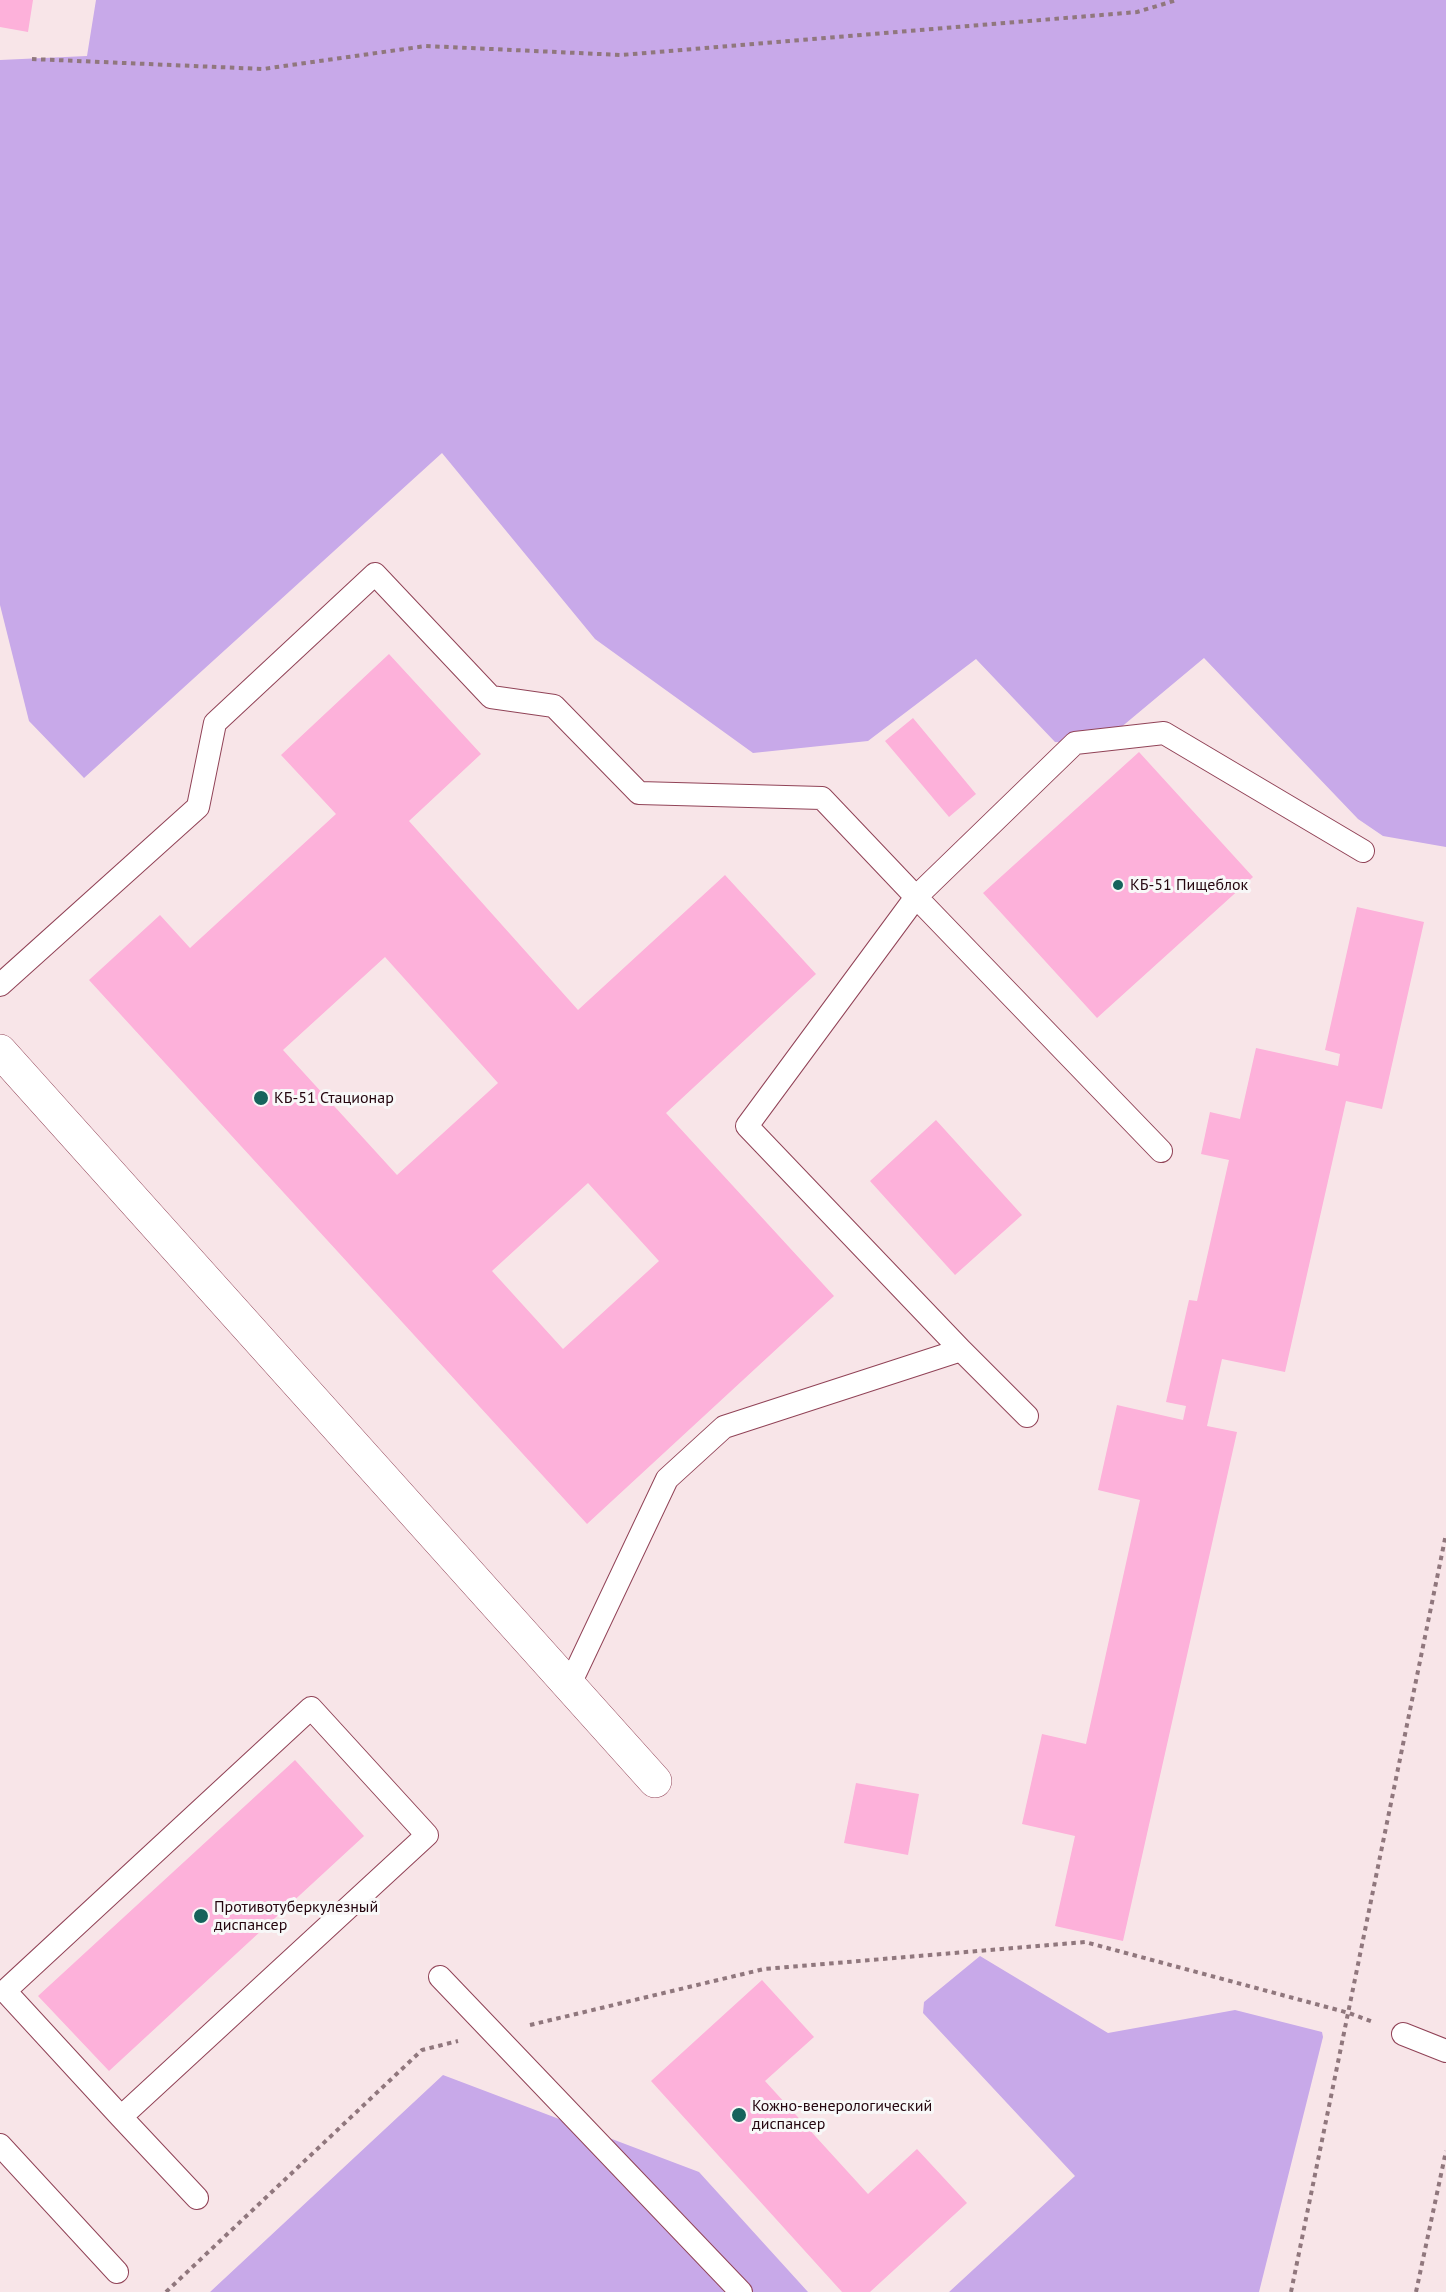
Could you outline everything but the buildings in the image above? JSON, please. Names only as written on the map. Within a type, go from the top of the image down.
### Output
[{"type":"street","points":[[0,1051],[655,1781]]},
{"type":"lane","points":[[0,985],[198,807],[214,723],[375,574],[490,697],[554,706],[639,793],[822,798],[1161,1151]]},
{"type":"lane","points":[[1028,1416],[961,1350],[747,1126],[916,897],[1075,743],[1164,733],[1363,851]]},
{"type":"lane","points":[[570,1686],[667,1479],[724,1427],[961,1350]]},
{"type":"lane","points":[[121,2117],[427,1835],[311,1708],[5,1991],[121,2117],[197,2198]]},
{"type":"lane","points":[[440,1977],[741,2292]]},
{"type":"lane","points":[[1403,2034],[1446,2051]]},
{"type":"lane","points":[[0,2145],[117,2272]]},
{"type":"path","points":[[32,59],[263,69],[426,46],[621,55],[1137,12],[1177,0]]},
{"type":"path","points":[[1291,2292],[1446,1534]]},
{"type":"path","points":[[166,2292],[422,2050],[764,1969],[1085,1942],[1349,2013],[1403,2034]]},
{"type":"path","points":[[1416,2292],[1446,2151]]},
{"type":"shaded area","points":[[96,0],[1446,0],[1446,847],[1383,836],[1358,819],[1204,658],[1101,744],[1055,742],[976,659],[868,741],[753,753],[595,639],[442,453],[84,778],[29,721],[0,605],[0,60],[87,56]]},
{"type":"shaded area","points":[[980,1956],[1108,2033],[1235,2010],[1322,2032],[1323,2037],[1259,2292],[949,2292],[1075,2176],[923,2013],[924,2002]]},
{"type":"shaded area","points":[[443,2075],[699,2172],[808,2292],[210,2292]]},
{"type":"place","name":"КБ-51 Пищеблок","points":[[1118,885]]},
{"type":"place","name":"КБ-51 Стационар","points":[[261,1098]]},
{"type":"place","name":"Противотуберкулезный диспансер","points":[[201,1916]]},
{"type":"place","name":"Кожно-венерологический диспансер","points":[[739,2115]]}]
